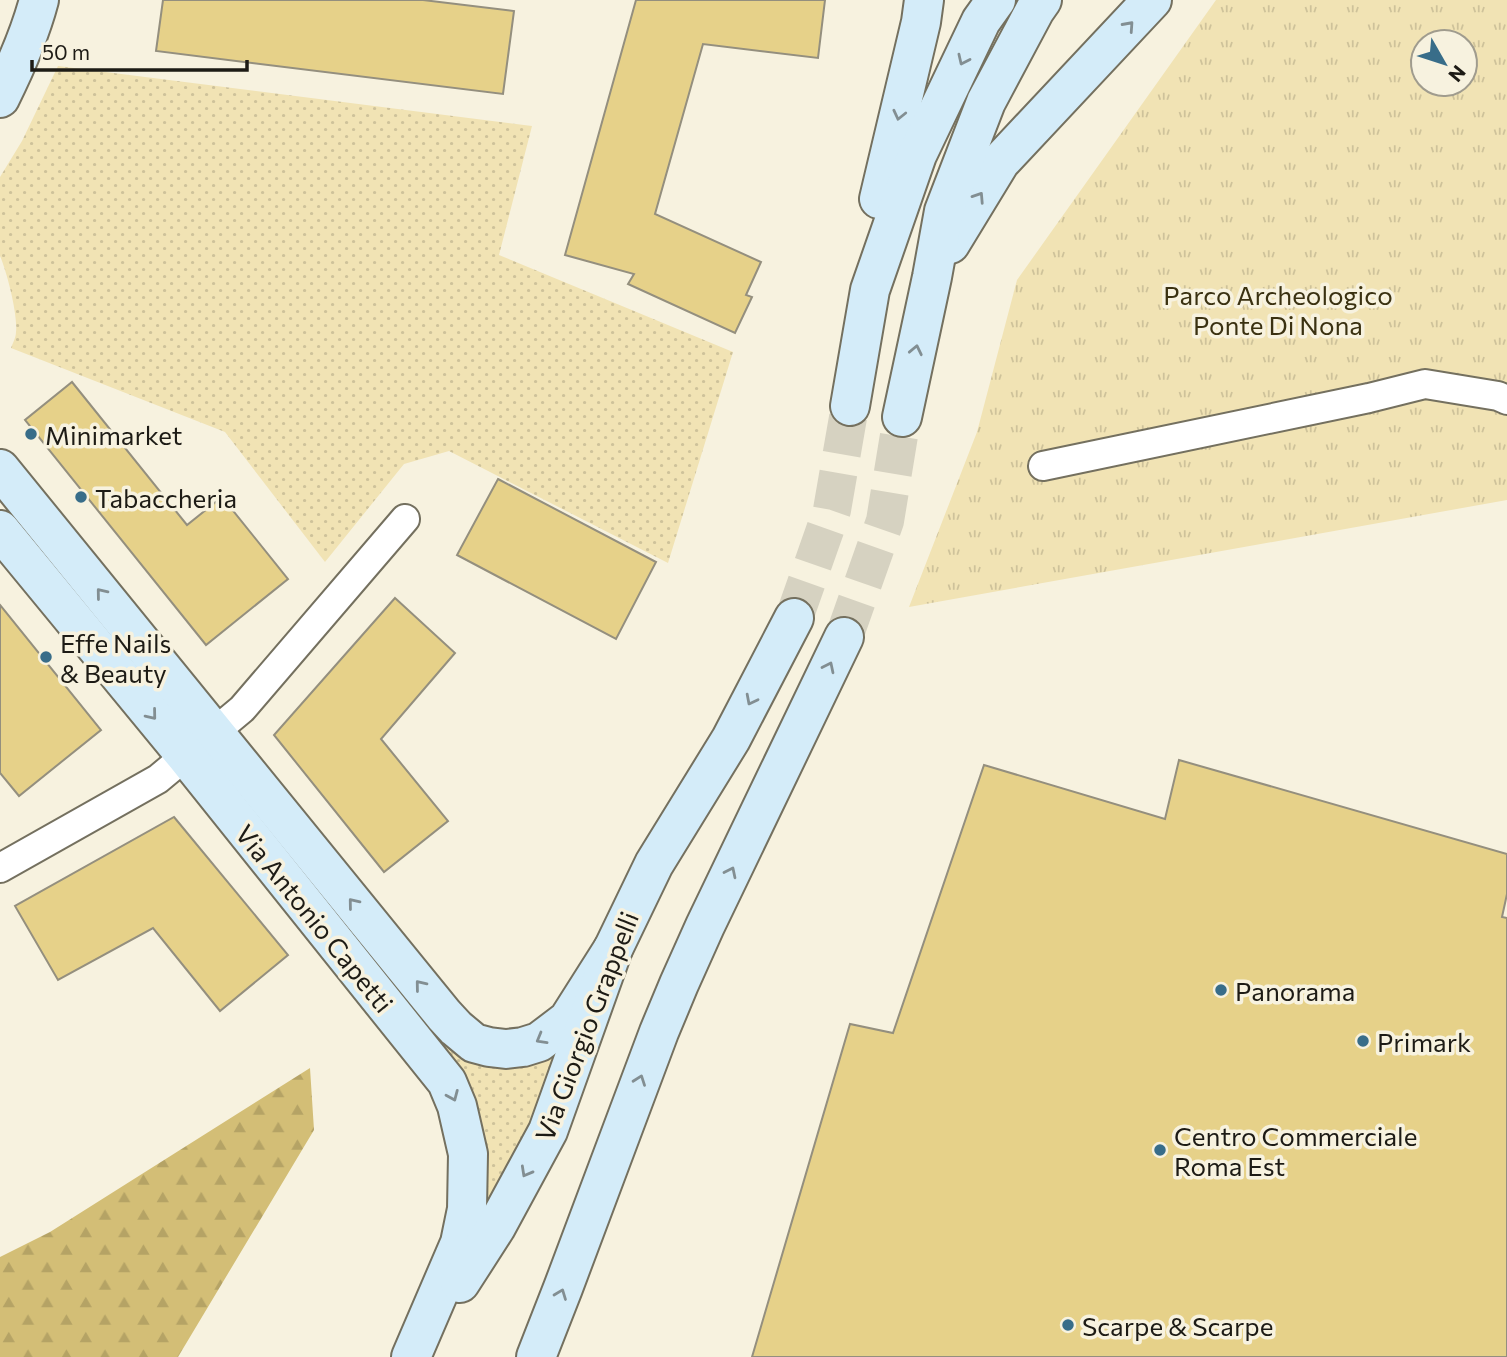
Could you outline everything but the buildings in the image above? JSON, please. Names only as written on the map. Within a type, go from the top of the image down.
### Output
[{"type":"main road","points":[[0,98],[19,57],[39,0]]},
{"type":"main road","points":[[850,407],[870,290],[874,226],[881,187],[924,0]]},
{"type":"main road","points":[[870,290],[917,155],[981,21],[996,0]]},
{"type":"main road","points":[[902,417],[944,211],[986,102],[1042,0]]},
{"type":"main road","points":[[932,277],[1000,162],[1152,0]]},
{"type":"main road","name":"Via Antonio Capetti","points":[[0,469],[444,1015],[474,1043],[506,1049],[523,1048],[539,1042],[568,1020],[613,949]]},
{"type":"main road","name":"Via Antonio Capetti","points":[[0,530],[186,756],[447,1082],[457,1106],[468,1154],[467,1209],[460,1243],[411,1357]]},
{"type":"main road","name":"Via Giorgio Grappelli","points":[[411,1357],[496,1227],[548,1131],[613,949],[654,864],[731,739],[794,618]]},
{"type":"main road","points":[[536,1357],[679,984],[844,637]]},
{"type":"street","points":[[1043,466],[1425,384],[1498,396],[1507,400]]},
{"type":"street","points":[[0,868],[158,779],[215,733],[242,709],[405,519]]},
{"type":"green space","name":"Parco Archeologico Ponte Di Nona","points":[[1216,0],[1507,0],[1507,500],[909,607],[977,432],[1017,280]]},
{"type":"green space","points":[[58,66],[532,126],[499,255],[733,352],[668,563],[449,451],[404,464],[325,562],[225,432],[11,348],[16,336],[16,325],[6,272],[0,256],[0,177],[22,141]]},
{"type":"green space","points":[[442,1039],[562,1047],[491,1209],[482,1204],[438,1043]]},
{"type":"green space","points":[[310,1068],[314,1130],[178,1357],[0,1357],[0,1257],[50,1232]]},
{"type":"tunnel","points":[[794,618],[832,510],[850,406]]},
{"type":"tunnel","points":[[844,637],[885,521],[902,417]]},
{"type":"place","name":"Minimarket","points":[[31,434]]},
{"type":"place","name":"Tabaccheria","points":[[81,497]]},
{"type":"place","name":"Effe Nails & Beauty","points":[[46,657]]},
{"type":"place","name":"Panorama","points":[[1221,990]]},
{"type":"place","name":"Primark","points":[[1363,1041]]},
{"type":"place","name":"Centro Commerciale Roma Est","points":[[1160,1150]]},
{"type":"place","name":"Scarpe & Scarpe","points":[[1068,1325]]}]
